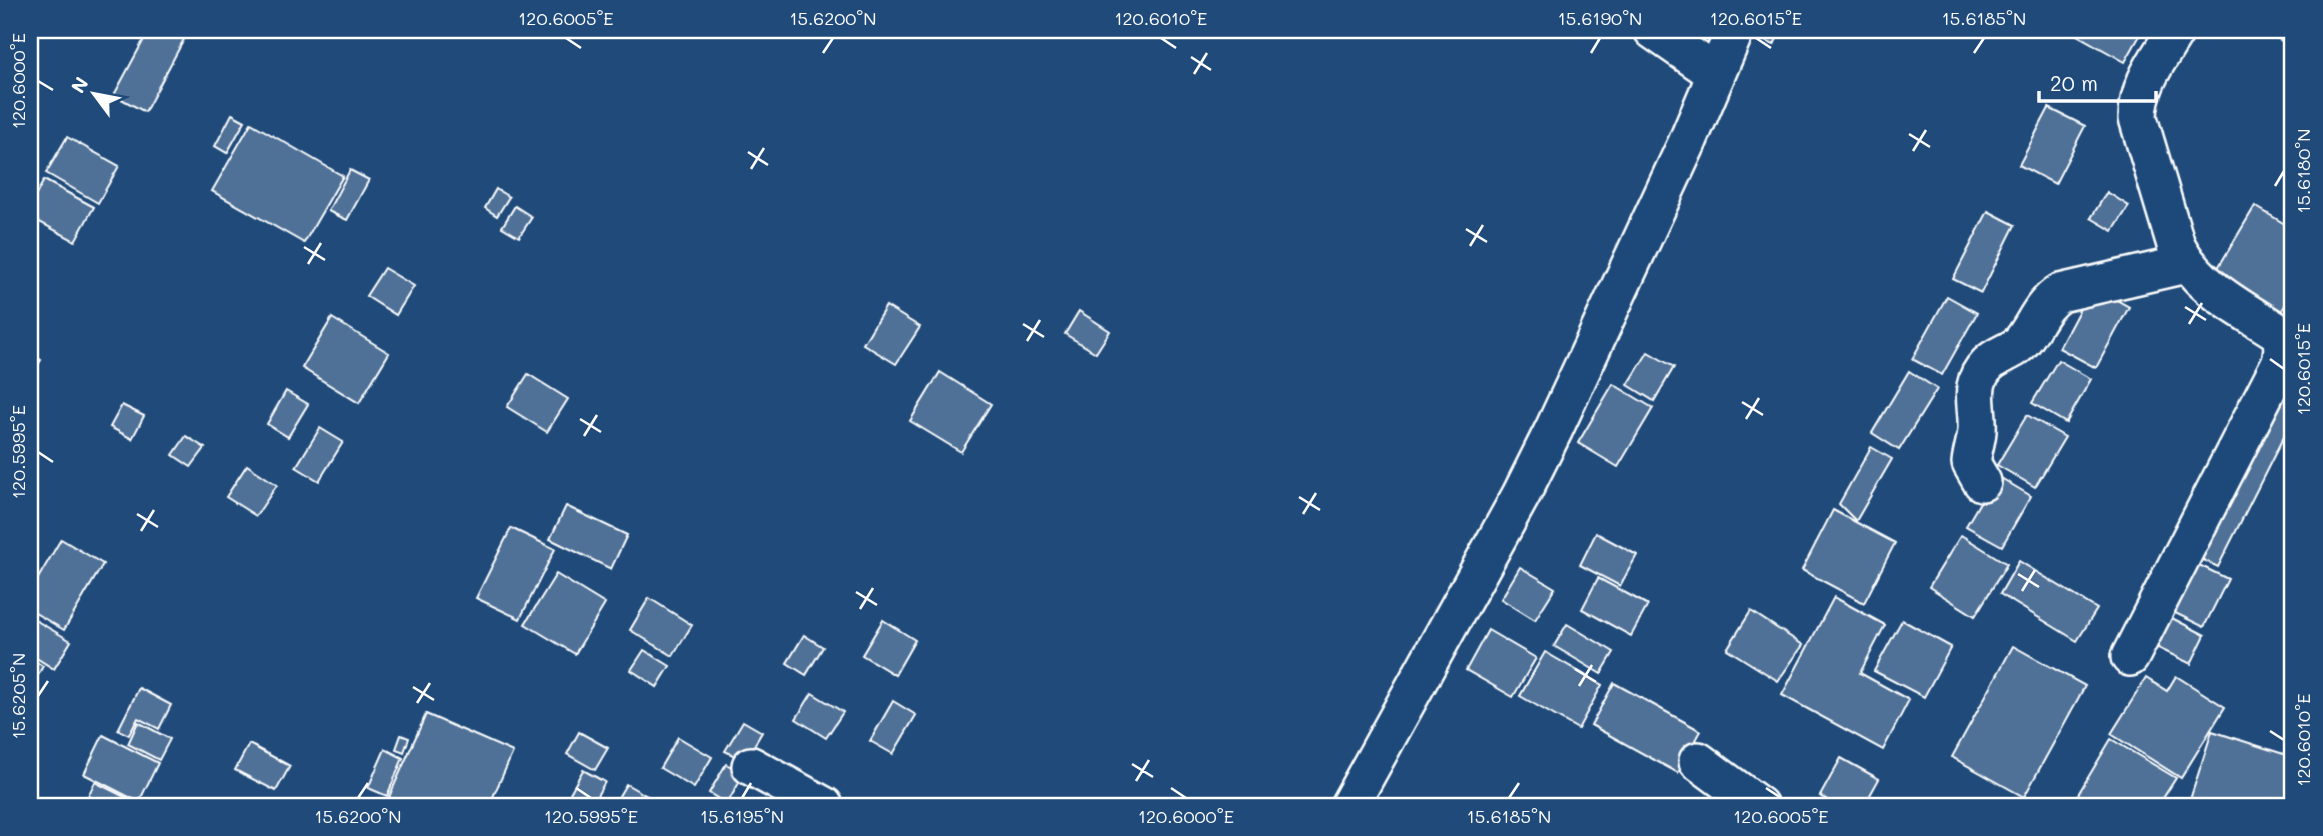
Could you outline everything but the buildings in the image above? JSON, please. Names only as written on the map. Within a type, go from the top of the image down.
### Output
[{"type":"street","points":[[1653,30],[1715,73]]},
{"type":"street","points":[[1349,806],[1521,495],[1681,155],[1735,30]]},
{"type":"street","points":[[2130,657],[2281,362],[2283,348],[2281,334],[2208,286],[2186,264],[2176,245],[2138,118],[2138,101],[2142,87],[2176,30]]},
{"type":"street","points":[[1982,482],[1971,463],[1977,431],[1974,400],[1976,383],[1987,364],[2014,350],[2023,341],[2048,300],[2060,293],[2186,264]]},
{"type":"street","points":[[1698,761],[1759,806]]},
{"type":"street","points":[[751,766],[824,806]]}]
